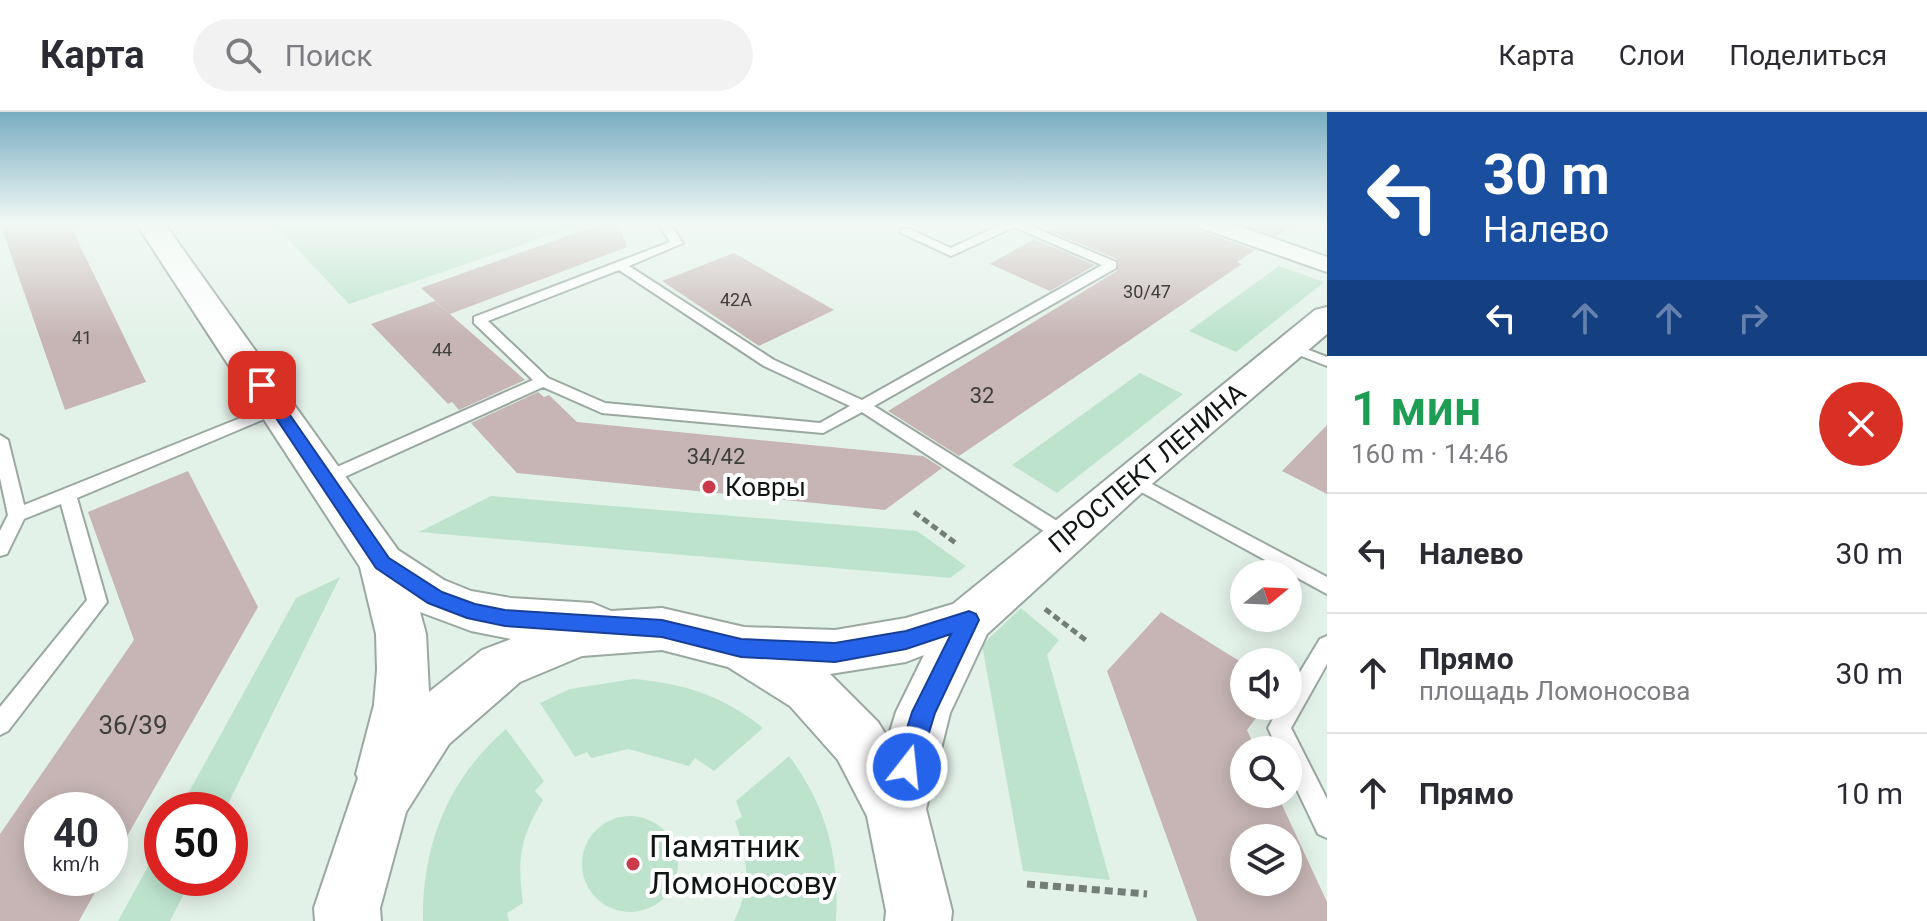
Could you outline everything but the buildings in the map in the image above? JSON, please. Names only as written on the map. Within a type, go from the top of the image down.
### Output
[{"type":"main road","points":[[176,261],[382,563],[401,634],[401,705],[346,917]]},
{"type":"main road","name":"ПРОСПЕКТ ЛЕНИНА","points":[[969,620],[1131,479],[1309,354],[1327,317]]},
{"type":"main road","points":[[382,563],[435,597],[474,612],[505,618],[662,629],[741,648],[835,652],[906,640],[969,620]]},
{"type":"main road","points":[[896,809],[923,712],[969,620]]},
{"type":"main road","points":[[379,799],[429,726],[501,666],[579,635],[662,629]]},
{"type":"main road","points":[[741,648],[809,689],[858,741],[896,809],[919,911],[918,921]]},
{"type":"lane","points":[[631,261],[479,320],[543,381],[602,408],[823,428],[1112,265],[1102,261]]},
{"type":"lane","points":[[620,265],[769,363],[863,406],[1066,536]]},
{"type":"lane","points":[[325,479],[543,381]]},
{"type":"lane","points":[[17,515],[278,408]]},
{"type":"lane","points":[[0,440],[17,515],[0,549]]},
{"type":"lane","points":[[1131,479],[1327,586]]},
{"type":"lane","points":[[0,724],[97,602],[67,495]]},
{"type":"lane","points":[[1327,645],[1279,728],[1327,825]]},
{"type":"path","points":[[914,512],[957,544]]},
{"type":"path","points":[[1042,607],[1087,641]]},
{"type":"path","points":[[1027,884],[1147,894]]},
{"type":"green space","points":[[308,261],[475,261],[349,304]]},
{"type":"green space","points":[[1279,266],[1324,282],[1236,352],[1189,331]]},
{"type":"green space","points":[[1140,373],[1183,394],[1057,493],[1012,465]]},
{"type":"green space","points":[[491,496],[917,531],[966,566],[950,578],[419,532]]},
{"type":"green space","points":[[340,577],[234,792],[189,792],[296,598]]},
{"type":"green space","points":[[1021,608],[1059,640],[1047,655],[1110,880],[1023,871],[982,645]]},
{"type":"green space","points":[[633,679],[686,688],[718,699],[763,728],[714,771],[695,758],[689,766],[628,749],[591,758],[587,752],[575,757],[540,703],[570,689]]},
{"type":"green space","points":[[506,729],[544,781],[535,791],[543,800],[529,826],[522,849],[520,874],[523,903],[507,913],[509,921],[423,921],[427,866],[442,815],[468,769]]},
{"type":"green space","points":[[789,756],[813,794],[828,834],[836,876],[836,921],[734,921],[746,883],[743,847],[735,821],[742,817],[736,801]]},
{"type":"green space","points":[[630,816],[648,820],[664,830],[674,846],[678,864],[674,882],[664,898],[648,908],[630,912],[612,908],[596,898],[586,882],[582,864],[586,846],[596,830],[612,820]]},
{"type":"green space","points":[[144,874],[144,896],[183,896],[170,921],[118,921]]},
{"type":"place","name":"Ковры","points":[[709,487]]},
{"type":"place","name":"Памятник Ломоносову","points":[[633,864]]},
{"type":"route","points":[[262,385],[382,563],[435,597],[474,612],[505,618],[662,629],[741,648],[835,652],[906,640],[969,620],[923,712],[907,767]]}]
